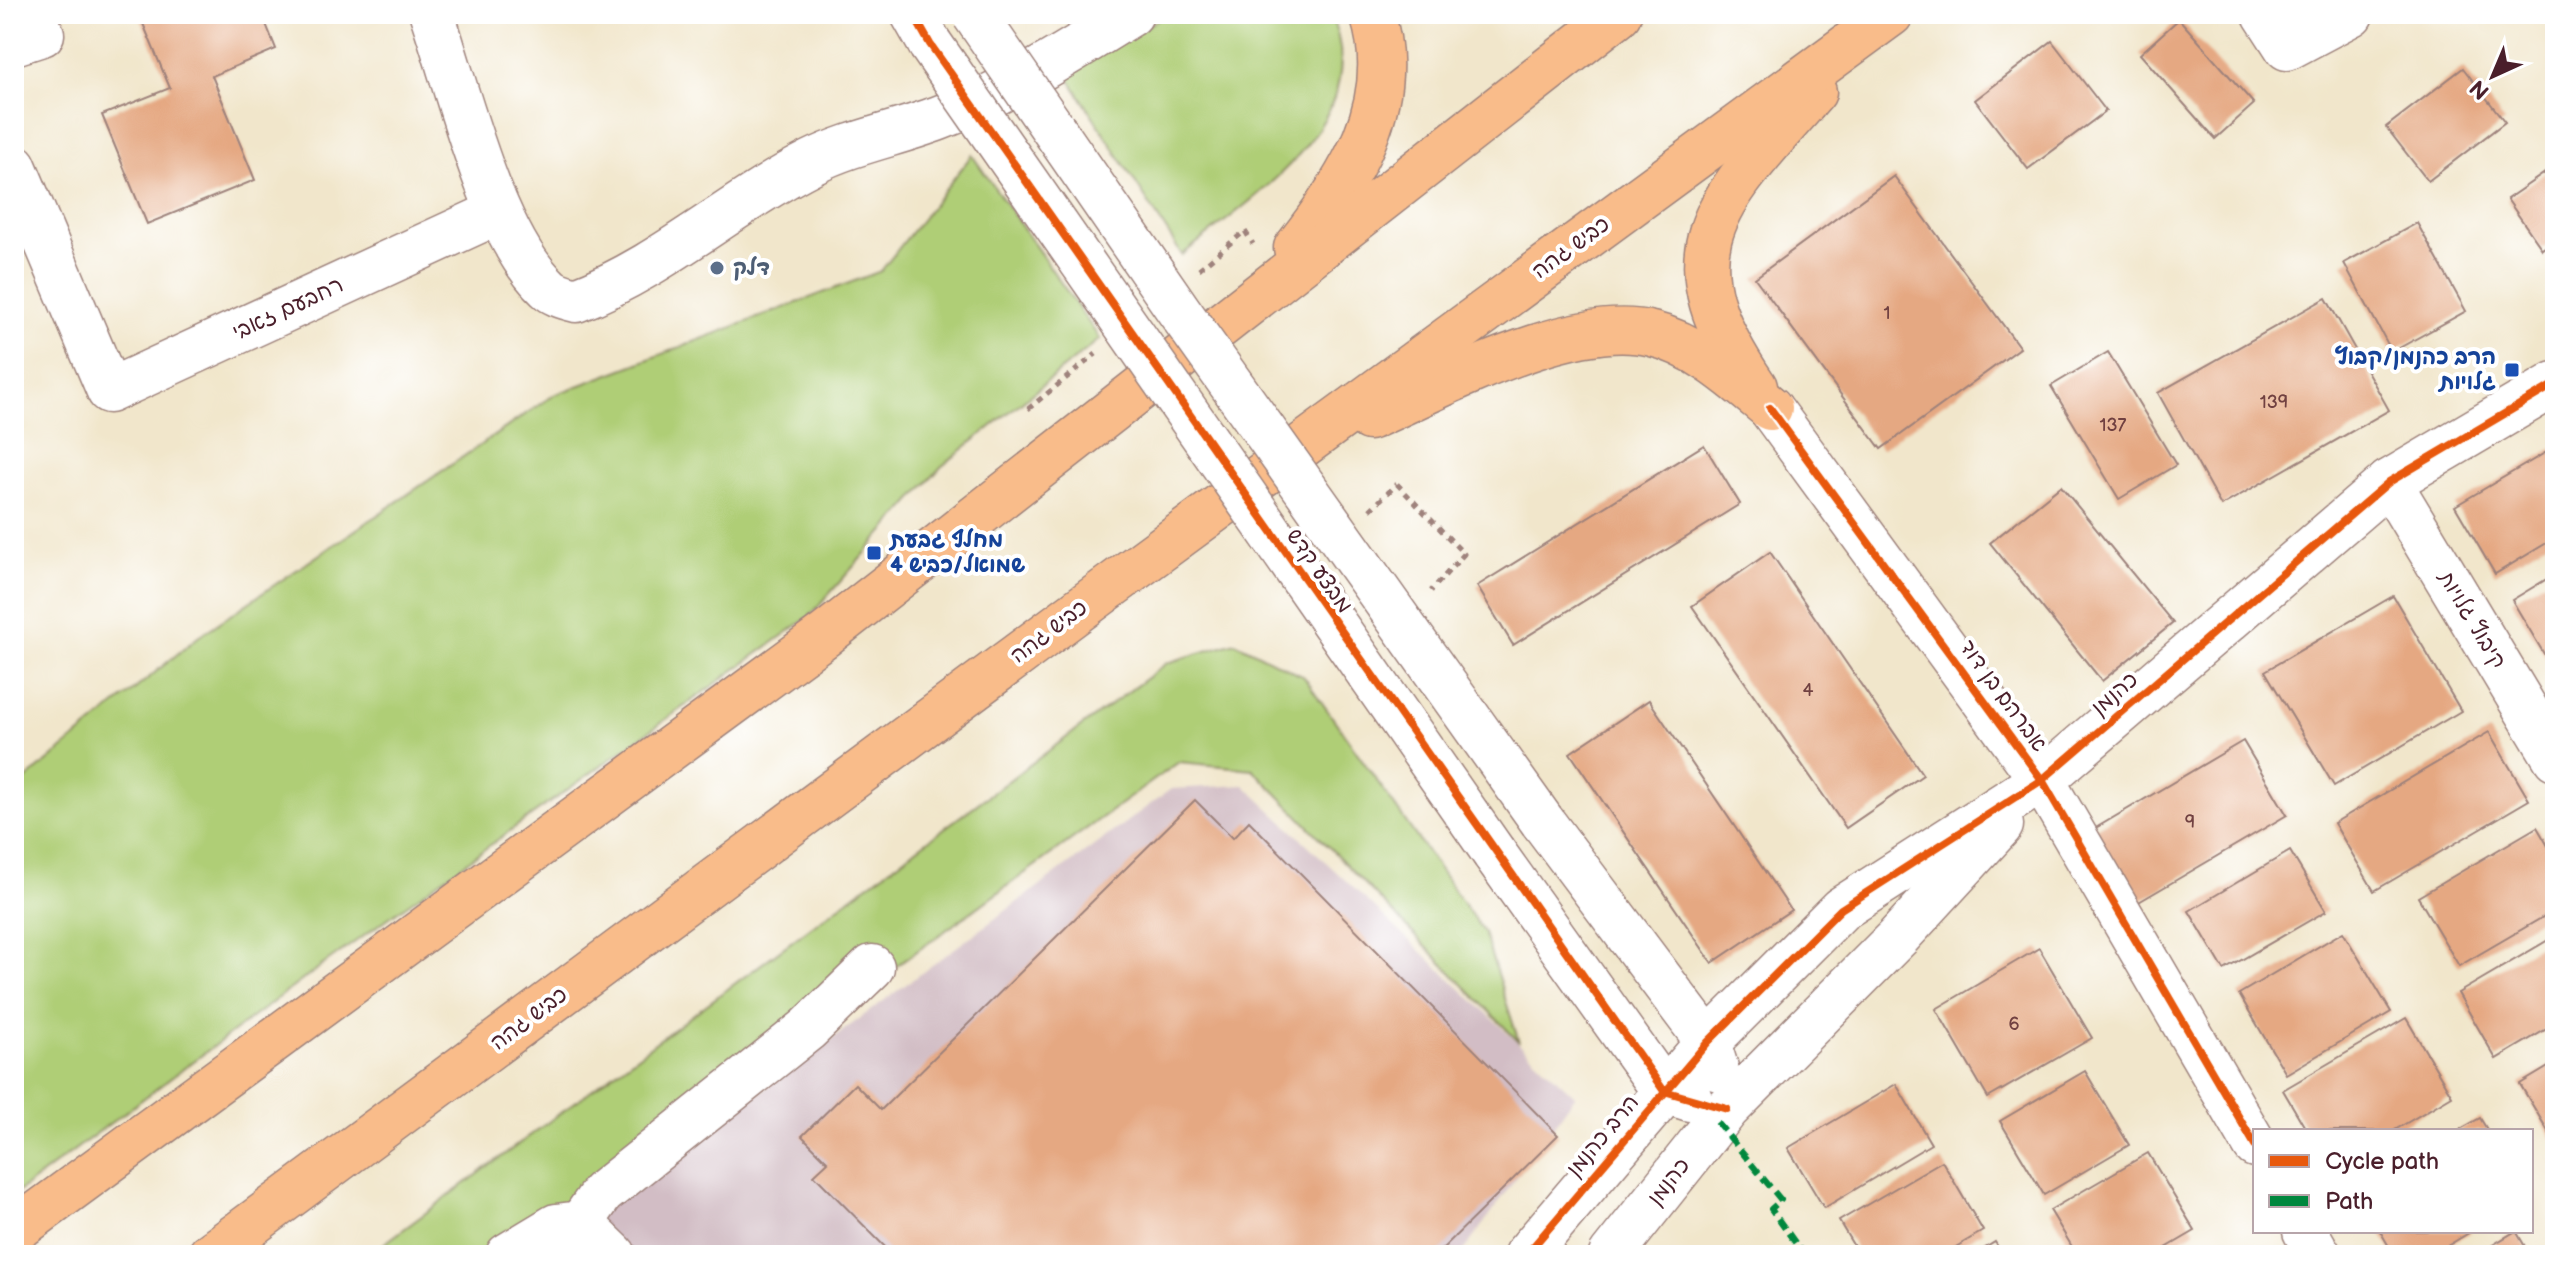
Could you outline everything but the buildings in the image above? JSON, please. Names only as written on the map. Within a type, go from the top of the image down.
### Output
[{"type":"highway","points":[[1253,303],[1330,204],[1356,160],[1373,116],[1383,70],[1372,14]]},
{"type":"highway","points":[[14,1231],[825,635],[1619,14]]},
{"type":"highway","points":[[1770,408],[1739,364],[1717,321],[1704,279],[1707,239],[1717,213],[1785,124],[1822,82],[1893,14]]},
{"type":"highway","name":"כביש גהה","points":[[210,1255],[1297,449],[1893,14]]},
{"type":"highway","points":[[1297,449],[1529,348],[1582,335],[1651,334],[1705,358],[1770,408]]},
{"type":"street","points":[[432,14],[498,212],[514,247],[550,291],[576,300],[617,285],[694,232],[813,161],[938,118],[1028,79],[1131,14]]},
{"type":"street","name":"מבצע קדש","points":[[974,14],[1179,311],[1542,821],[1708,1042],[1727,1109]]},
{"type":"street","points":[[2276,31],[2351,14]]},
{"type":"street","name":"מבצע קדש","points":[[922,29],[1494,853],[1664,1091]]},
{"type":"street","name":"רחבעם זאבי","points":[[14,166],[109,391],[498,212]]},
{"type":"street","name":"כהנמן","points":[[1708,1042],[1841,909],[2042,780],[2389,482],[2555,384]]},
{"type":"street","name":"אברהם בן דוד","points":[[1770,408],[2042,780],[2253,1142]]},
{"type":"street","name":"קיבוץ גלויות","points":[[2389,482],[2555,758]]},
{"type":"street","points":[[1664,1091],[1727,1109],[1898,937],[2042,780]]},
{"type":"street","points":[[508,1255],[556,1226],[581,1223],[602,1193],[808,1029],[872,967]]},
{"type":"street","name":"הרב כהנמן","points":[[1526,1255],[1708,1042]]},
{"type":"street","name":"כהנמן","points":[[1611,1255],[1727,1109]]},
{"type":"street","points":[[581,1223],[614,1255]]},
{"type":"street","points":[[2306,1233],[2319,1255]]},
{"type":"shaded area","points":[[1244,785],[1575,1096],[1461,1255],[539,1255],[1171,789]]},
{"type":"green space","points":[[1167,14],[1330,14],[1341,52],[1337,88],[1323,122],[1300,153],[1272,182],[1182,255],[1066,74]]},
{"type":"green space","points":[[972,155],[1100,339],[941,467],[810,616],[320,967],[14,1195],[14,789],[198,637],[554,395],[881,271]]},
{"type":"green space","points":[[1235,642],[1304,677],[1484,933],[1519,1042],[1253,769],[1179,762],[496,1255],[369,1255],[1167,663]]},
{"type":"marked path","points":[[1717,1122],[1781,1200],[1771,1209],[1804,1255]]},
{"type":"cycle path","points":[[913,14],[930,44],[1664,1091],[1727,1109]]},
{"type":"cycle path","points":[[1526,1255],[1708,1042],[1841,909],[2042,780],[2389,482],[2555,384]]},
{"type":"cycle path","points":[[1770,408],[2042,780],[2253,1142]]},
{"type":"place","name":"דלק","points":[[717,268]]},
{"type":"place","name":"הרב כהנמן/קבוץ גלויות","points":[[2512,370]]},
{"type":"place","name":"מחלף גבעת שמואל/כביש 4","points":[[874,553]]}]
